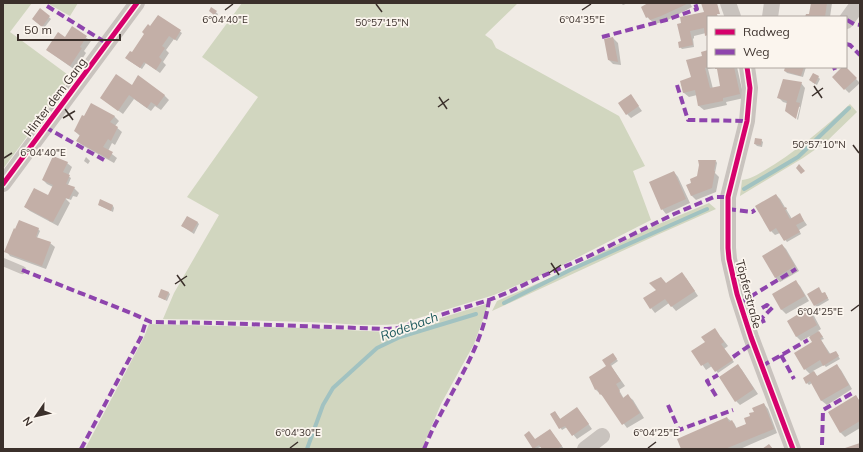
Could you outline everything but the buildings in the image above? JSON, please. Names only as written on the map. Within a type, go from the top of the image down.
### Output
[{"type":"street","name":"Hinter dem Gang","points":[[3,184],[137,3]]},
{"type":"street","points":[[728,3],[733,16]]},
{"type":"street","points":[[770,16],[772,3]]},
{"type":"street","points":[[847,20],[859,3]]},
{"type":"street","name":"Töpferstraße","points":[[747,68],[750,88],[747,121],[728,197],[728,255],[730,268],[742,310],[793,449]]},
{"type":"street","points":[[585,449],[602,436]]},
{"type":"lane","points":[[3,262],[22,270]]},
{"type":"green space","points":[[3,3],[32,3],[10,32],[71,77],[3,169]]},
{"type":"green space","points":[[47,3],[78,3],[70,16]]},
{"type":"green space","points":[[242,3],[518,3],[485,35],[492,40],[496,48],[619,116],[645,166],[633,171],[651,220],[551,271],[494,295],[399,324],[365,325],[289,321],[163,319],[174,293],[219,215],[187,197],[258,97],[202,57]]},
{"type":"green space","points":[[850,104],[857,112],[826,142],[803,158],[740,196],[742,180],[755,176],[786,157],[814,136]]},
{"type":"green space","points":[[709,203],[716,209],[492,311],[497,301],[559,274],[654,226]]},
{"type":"green space","points":[[489,303],[474,344],[441,404],[422,449],[85,449],[144,337],[149,324],[306,328],[388,332],[409,328]]},
{"type":"waterway","name":"Rodebach","points":[[744,189],[798,157],[849,108]]},
{"type":"waterway","name":"Rodebach","points":[[504,303],[570,270],[707,209]]},
{"type":"waterway","name":"Rodebach","points":[[307,449],[323,405],[333,388],[377,348],[400,337],[476,314]]},
{"type":"marked path","points":[[602,37],[666,20],[697,9],[695,3]]},
{"type":"marked path","points":[[47,6],[108,44]]},
{"type":"marked path","points":[[847,20],[854,24],[860,25]]},
{"type":"marked path","points":[[847,44],[850,45],[860,55]]},
{"type":"marked path","points":[[677,85],[688,120],[747,121]]},
{"type":"marked path","points":[[45,127],[104,160]]},
{"type":"marked path","points":[[22,270],[151,322],[387,329],[398,328],[489,300],[589,256],[674,214],[714,197],[728,197]]},
{"type":"marked path","points":[[728,209],[752,212],[755,210]]},
{"type":"marked path","points":[[740,303],[796,269]]},
{"type":"marked path","points":[[424,449],[435,424],[461,377],[475,347],[486,316],[489,300]]},
{"type":"marked path","points":[[762,308],[767,305],[771,309]]},
{"type":"marked path","points":[[764,323],[762,318],[775,305]]},
{"type":"marked path","points":[[81,449],[141,337],[146,321]]},
{"type":"marked path","points":[[762,366],[808,340]]},
{"type":"marked path","points":[[733,357],[753,343]]},
{"type":"marked path","points":[[781,355],[794,379]]},
{"type":"marked path","points":[[716,396],[707,381],[718,375]]},
{"type":"marked path","points":[[822,445],[823,410],[854,392]]},
{"type":"marked path","points":[[668,405],[679,430],[733,410]]},
{"type":"cycle path","points":[[3,184],[137,3]]},
{"type":"cycle path","points":[[747,68],[750,88],[747,121],[728,197],[729,259],[737,294],[751,337],[793,449]]}]
